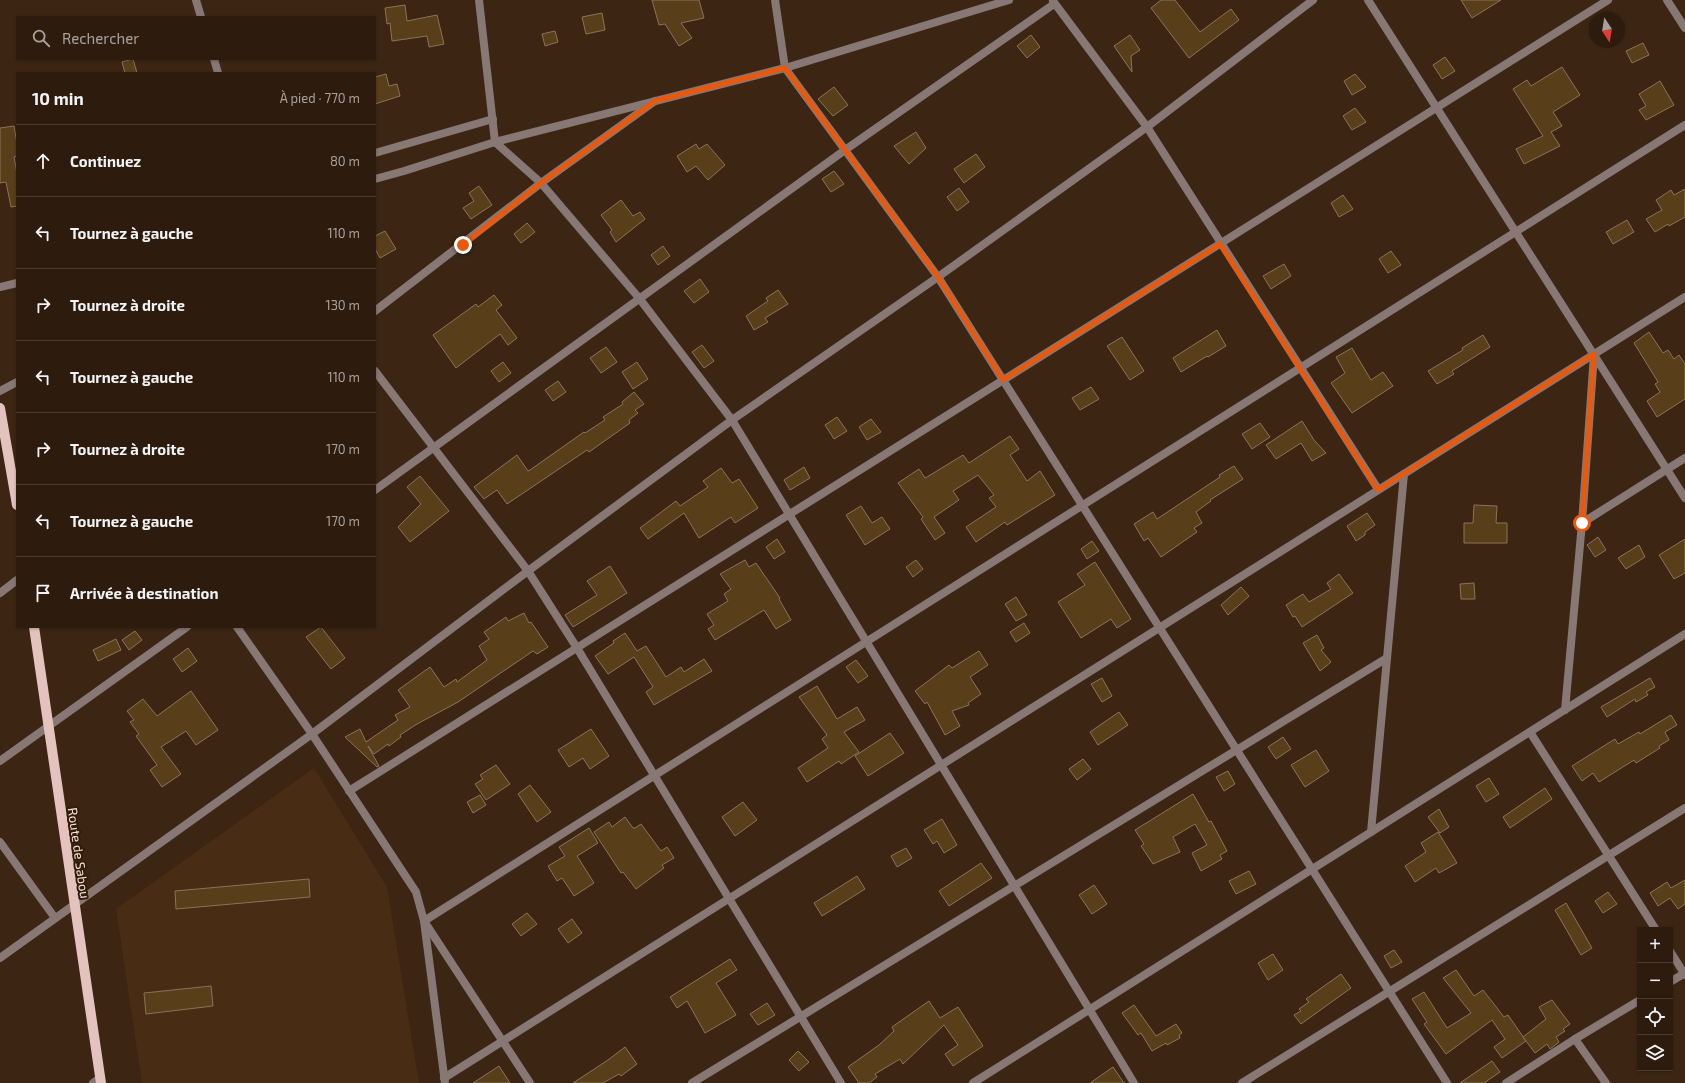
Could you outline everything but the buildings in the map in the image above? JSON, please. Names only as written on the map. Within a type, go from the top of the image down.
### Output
[{"type":"main road","points":[[0,408],[16,499]]},
{"type":"main road","name":"Route de Sabou","points":[[34,628],[98,1081]]},
{"type":"street","points":[[196,0],[201,16]]},
{"type":"street","points":[[479,0],[495,142],[541,183],[639,298],[732,420],[1134,1083]]},
{"type":"street","points":[[775,0],[785,68],[938,277],[1446,1083]]},
{"type":"street","points":[[376,178],[404,171],[495,142],[785,68],[1009,0]]},
{"type":"street","points":[[0,958],[55,918],[74,907],[312,734],[528,571],[732,420],[938,277],[1147,127],[1313,0]]},
{"type":"street","points":[[1368,0],[1685,498]]},
{"type":"street","points":[[349,791],[1608,0]]},
{"type":"street","points":[[1667,0],[1685,28]]},
{"type":"street","points":[[376,489],[639,298],[1054,2],[1147,127],[1220,244],[1378,490]]},
{"type":"street","points":[[214,60],[218,72]]},
{"type":"street","points":[[376,310],[541,183],[655,101]]},
{"type":"street","points":[[376,153],[493,119]]},
{"type":"street","points":[[424,921],[1685,125]]},
{"type":"street","points":[[0,287],[16,282]]},
{"type":"street","points":[[238,628],[312,734],[416,892],[424,921],[445,1080],[503,1041],[1685,297]]},
{"type":"street","points":[[1565,710],[1582,523],[1594,354]]},
{"type":"street","points":[[376,372],[528,571],[577,648],[841,1083]]},
{"type":"street","points":[[0,391],[16,383]]},
{"type":"street","points":[[1582,523],[1685,458]]},
{"type":"street","points":[[1371,832],[1404,474]]},
{"type":"street","points":[[0,593],[16,581]]},
{"type":"street","points":[[0,761],[186,628]]},
{"type":"street","points":[[972,1083],[1685,634]]},
{"type":"street","points":[[692,1083],[1388,658]]},
{"type":"street","points":[[1530,732],[1654,927]]},
{"type":"street","points":[[1242,1083],[1685,808]]},
{"type":"street","points":[[0,842],[55,918]]},
{"type":"street","points":[[424,921],[530,1083]]},
{"type":"street","points":[[1673,956],[1685,974],[1673,980]]},
{"type":"street","points":[[1506,1083],[1637,1002]]},
{"type":"street","points":[[1575,1039],[1606,1083]]},
{"type":"shaded area","points":[[314,768],[387,887],[419,1083],[142,1083],[116,909]]},
{"type":"route","points":[[463,245],[541,183],[655,101],[785,68],[938,277],[1003,380],[1220,244],[1378,490],[1594,354],[1582,523]]}]
